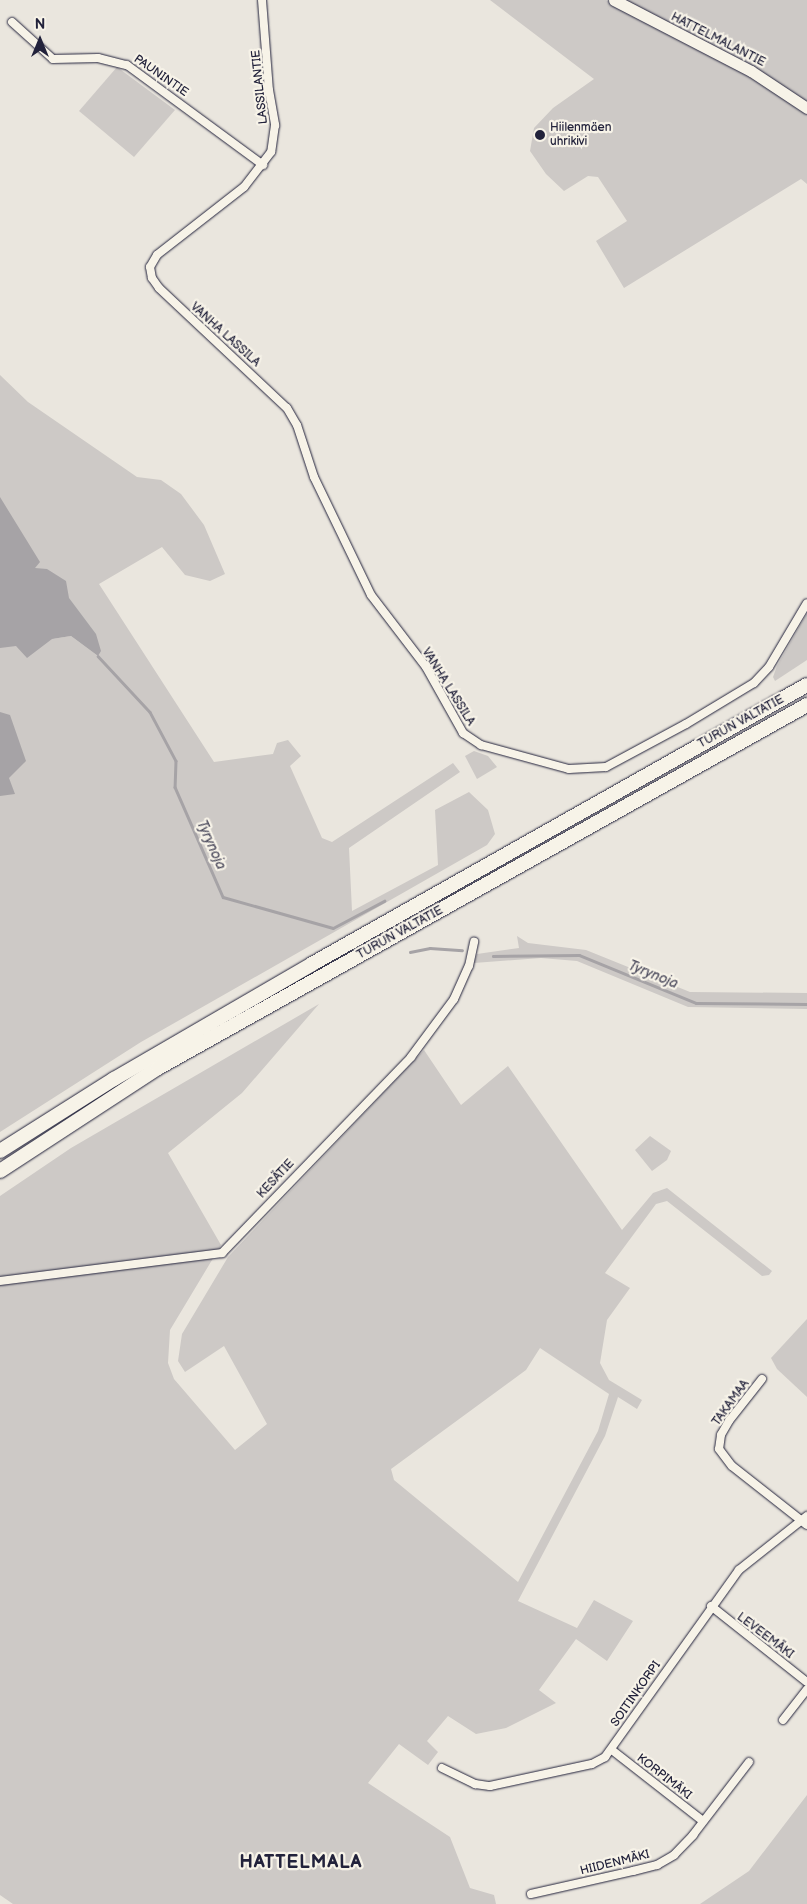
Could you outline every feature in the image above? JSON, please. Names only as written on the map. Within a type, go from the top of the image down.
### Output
[{"type":"highway","name":"TURUN VALTATIE","points":[[0,1151],[114,1079],[312,964],[807,685]]},
{"type":"highway","name":"TURUN VALTATIE","points":[[0,1171],[158,1068],[807,705]]},
{"type":"street","name":"LASSILANTIE","points":[[150,267],[157,254],[244,186],[272,152],[275,125],[269,90],[262,0]]},
{"type":"street","name":"HATTELMALANTIE","points":[[614,0],[751,71],[807,108]]},
{"type":"street","name":"PAUNINTIE","points":[[12,22],[53,59],[98,58],[127,65],[263,165]]},
{"type":"street","name":"VANHA LASSILA","points":[[150,267],[159,288],[287,408],[297,424],[314,477],[371,595],[426,668],[460,729],[476,743],[569,769],[606,767],[686,724],[754,683],[769,667],[807,603]]},
{"type":"street","name":"KESÄTIE","points":[[0,1281],[218,1253],[227,1249],[411,1057],[454,999],[469,966],[474,942]]},
{"type":"street","name":"TAKAMAA","points":[[762,1379],[721,1435],[719,1449],[732,1466],[806,1521]]},
{"type":"street","name":"SOITINKORPI","points":[[442,1768],[475,1784],[490,1786],[592,1764],[612,1750],[711,1606],[739,1570],[806,1521]]},
{"type":"street","name":"LEVEEMÄKI","points":[[711,1606],[807,1682]]},
{"type":"street","points":[[783,1720],[807,1689]]},
{"type":"street","name":"KORPIMÄKI","points":[[612,1750],[703,1821]]},
{"type":"street","name":"HIIDENMÄKI","points":[[531,1894],[658,1865],[674,1855],[749,1762]]},
{"type":"shaded area","points":[[490,0],[606,0],[735,67],[807,114],[807,184],[801,179],[624,288],[596,241],[627,221],[598,177],[588,176],[564,191],[546,174],[530,151],[534,128],[553,108],[594,79]]},
{"type":"shaded area","points":[[622,0],[807,0],[807,103],[773,79]]},
{"type":"shaded area","points":[[117,67],[175,110],[134,157],[79,111]]},
{"type":"shaded area","points":[[0,375],[28,402],[137,477],[161,480],[181,494],[204,525],[225,574],[210,581],[185,575],[162,547],[99,584],[214,762],[273,754],[277,743],[288,740],[301,756],[290,766],[322,838],[332,842],[453,763],[460,772],[349,848],[352,911],[438,865],[435,810],[469,792],[488,810],[495,834],[487,845],[141,1042],[0,1132]],"holes":[[[90,626],[98,656],[71,636],[52,639]]]},
{"type":"shaded area","points":[[0,497],[40,562],[35,568],[47,569],[66,581],[69,598],[96,634],[101,651],[98,656],[71,636],[52,639],[27,658],[16,646],[0,648]]},
{"type":"shaded area","points":[[807,613],[807,660],[775,681],[773,677],[777,666]]},
{"type":"shaded area","points":[[0,712],[10,715],[26,761],[9,778],[15,794],[0,796]]},
{"type":"shaded area","points":[[474,751],[488,756],[497,767],[477,779],[465,756]]},
{"type":"shaded area","points":[[517,936],[528,943],[586,950],[690,992],[807,993],[807,1009],[688,1007],[577,961],[541,958],[474,963],[477,954],[519,948]]},
{"type":"shaded area","points":[[319,1004],[242,1093],[168,1153],[221,1245],[170,1330],[168,1363],[174,1379],[235,1450],[267,1424],[224,1346],[185,1372],[178,1361],[182,1334],[228,1257],[424,1050],[461,1105],[508,1066],[622,1230],[653,1193],[667,1188],[772,1271],[769,1275],[762,1276],[667,1201],[656,1204],[605,1273],[630,1288],[607,1320],[600,1363],[609,1380],[642,1400],[637,1409],[618,1397],[605,1436],[518,1601],[577,1628],[594,1600],[633,1621],[607,1661],[576,1639],[539,1690],[556,1703],[506,1728],[476,1734],[448,1716],[427,1741],[438,1752],[428,1765],[399,1744],[368,1783],[450,1837],[470,1888],[494,1895],[496,1904],[13,1904],[0,1895],[0,1196],[71,1148]],"holes":[[[540,1348],[609,1394],[598,1431],[518,1582],[394,1480],[391,1469],[526,1370]]]},
{"type":"shaded area","points":[[650,1136],[671,1151],[667,1160],[652,1171],[635,1150]]},
{"type":"shaded area","points":[[807,1319],[807,1397],[777,1369],[771,1358]]},
{"type":"shaded area","points":[[807,1795],[807,1904],[700,1904],[749,1871]]},
{"type":"waterway","name":"Tyrynoja","points":[[98,656],[150,712],[176,761],[175,787],[223,897],[333,928],[384,901]]},
{"type":"waterway","points":[[410,952],[430,948],[462,950]]},
{"type":"waterway","name":"Tyrynoja","points":[[493,956],[579,955],[696,1003],[807,1004]]},
{"type":"place","name":"Hiilenmäen uhrikivi","points":[[540,135]]},
{"type":"district","name":"HATTELMALA","points":[[301,1863]]}]
